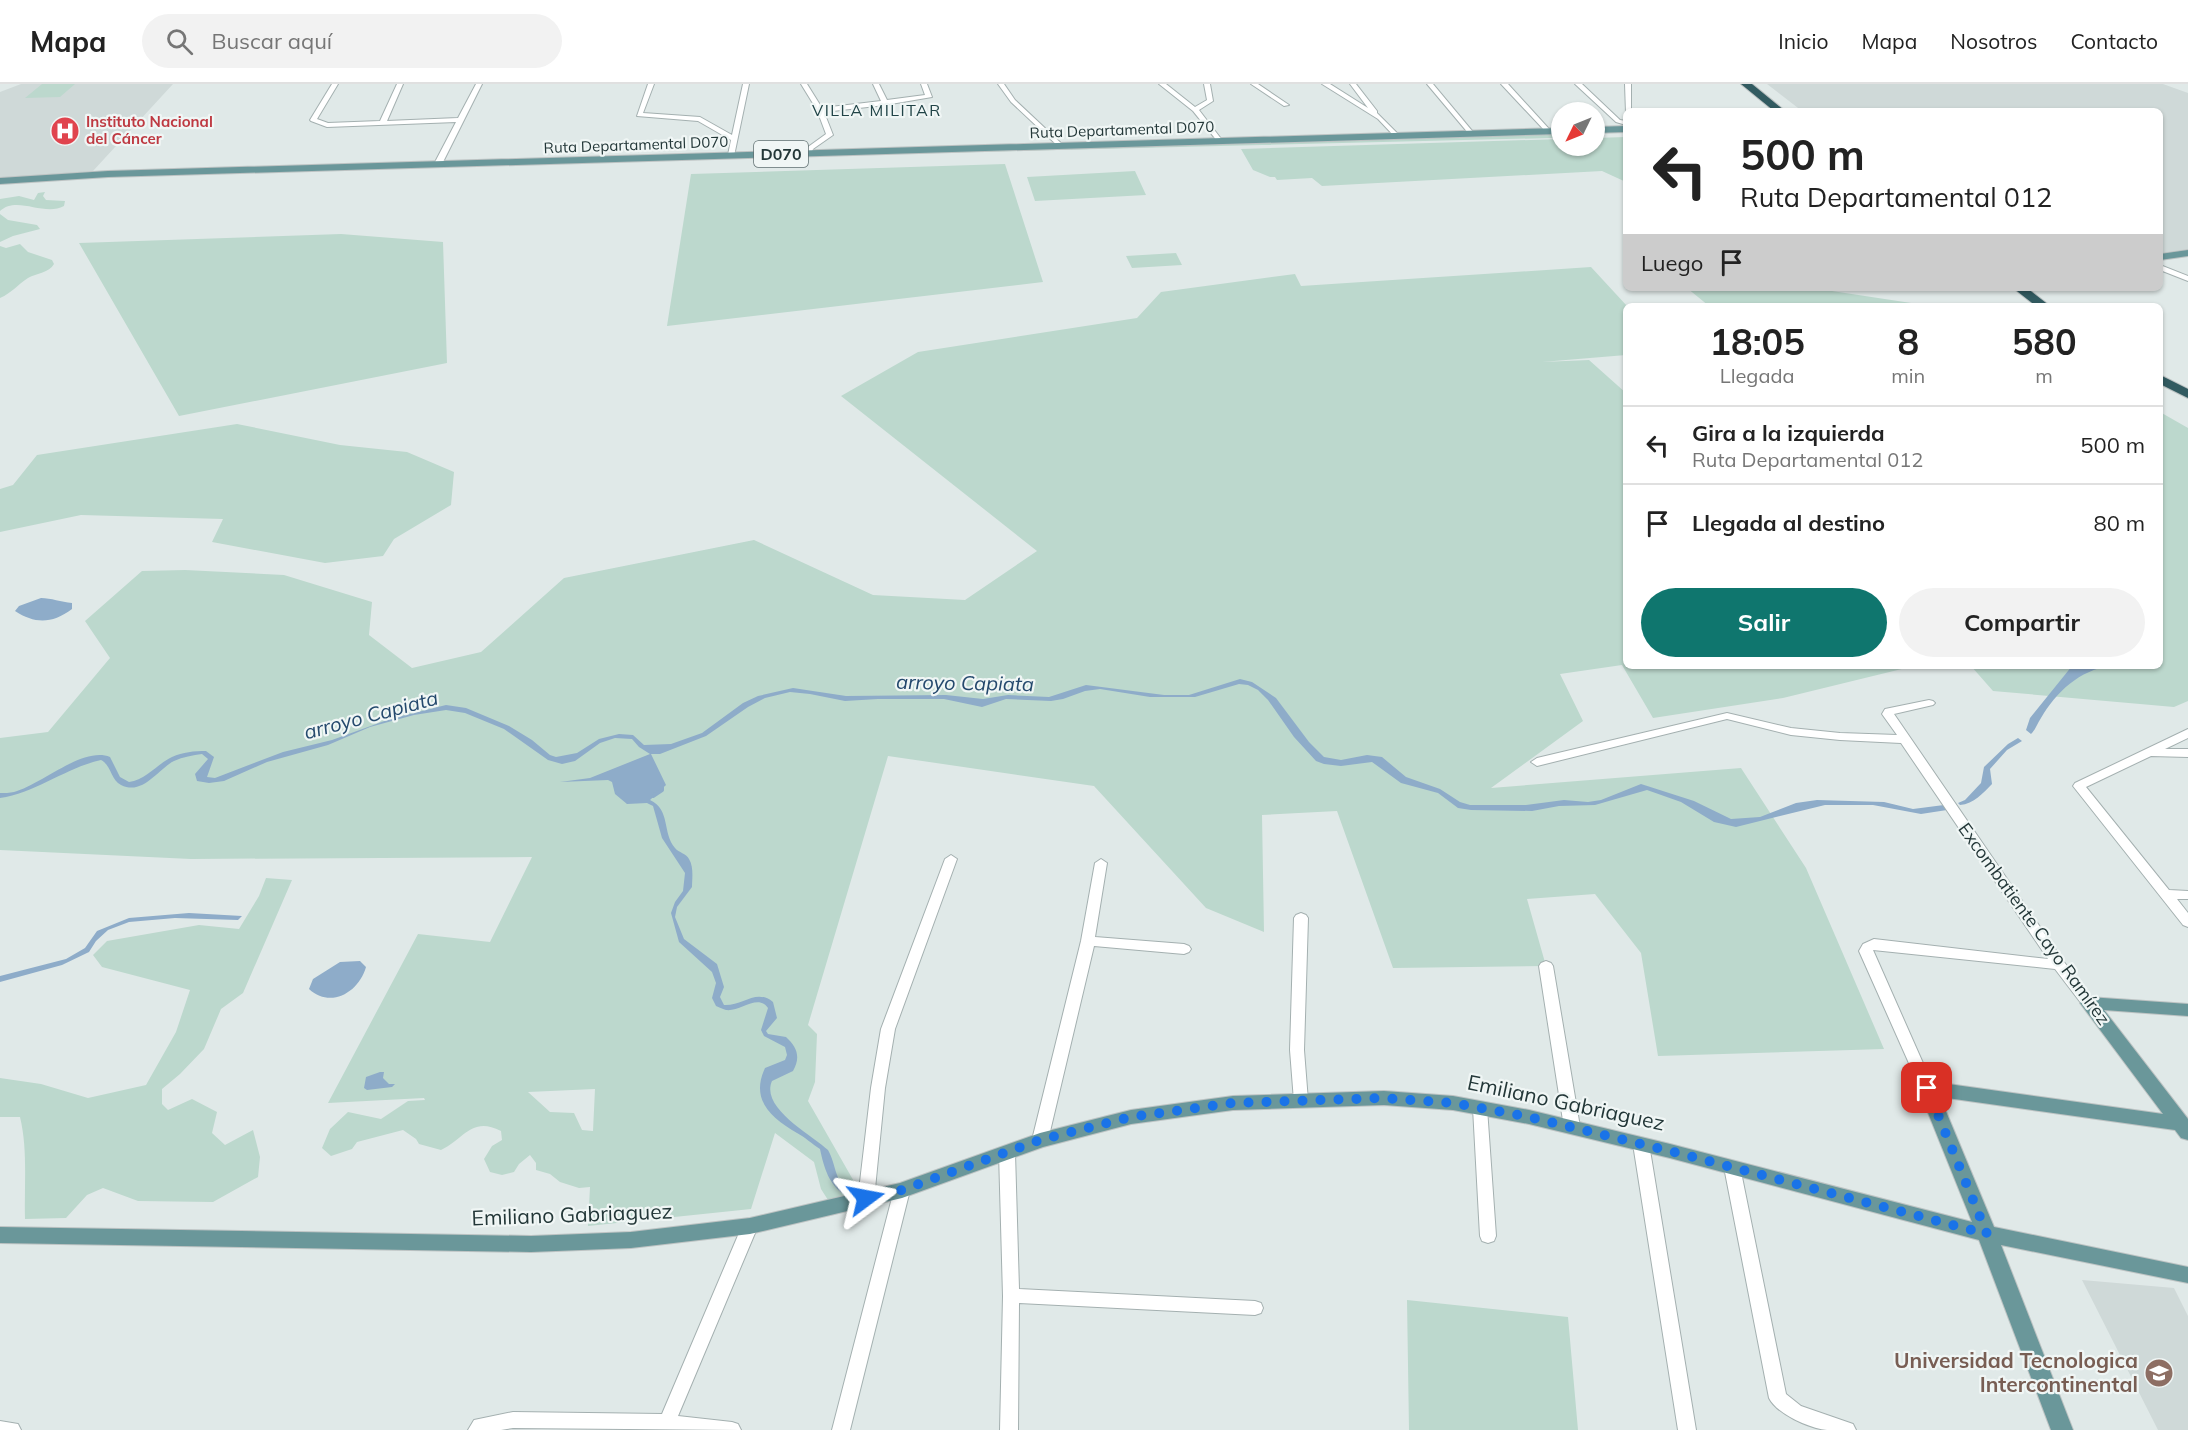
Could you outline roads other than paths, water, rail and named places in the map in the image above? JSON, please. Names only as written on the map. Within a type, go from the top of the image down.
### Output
[{"type":"highway","points":[[1746,84],[1779,108]]},
{"type":"highway","points":[[1756,84],[1779,108]]},
{"type":"highway","points":[[2015,291],[2025,303]]},
{"type":"highway","points":[[2017,291],[2039,303]]},
{"type":"highway","points":[[2163,381],[2188,394]]},
{"type":"highway","points":[[2163,389],[2188,403]]},
{"type":"main road","points":[[1605,130],[1623,129]]},
{"type":"main road","name":"Ruta Departamental D070","points":[[0,181],[108,174],[1548,131]]},
{"type":"main road","points":[[2163,257],[2188,253]]},
{"type":"main road","points":[[2089,1003],[2188,1010]]},
{"type":"main road","name":"Excombatiente Cayo Ramírez","points":[[2089,1003],[2185,1128]]},
{"type":"main road","points":[[1927,1088],[2185,1128]]},
{"type":"main road","points":[[1927,1088],[1987,1234],[2062,1430]]},
{"type":"main road","name":"Emiliano Gabriaguez","points":[[0,1235],[531,1244],[631,1240],[750,1226],[902,1190],[1040,1140],[1131,1117],[1233,1103],[1383,1098],[1453,1103],[1572,1127],[1987,1234],[2188,1275]]},
{"type":"street","points":[[335,84],[313,120],[315,123],[327,125],[382,124],[461,120]]},
{"type":"street","points":[[382,124],[400,84]]},
{"type":"street","points":[[438,164],[479,84]]},
{"type":"street","points":[[651,84],[639,115],[696,118],[708,122],[734,139]]},
{"type":"street","points":[[732,155],[746,84]]},
{"type":"street","points":[[804,84],[820,110],[830,135],[815,142],[809,153]]},
{"type":"street","points":[[876,84],[885,103]]},
{"type":"street","points":[[820,110],[929,97],[924,84]]},
{"type":"street","points":[[1000,84],[1013,101],[1061,146]]},
{"type":"street","points":[[1162,84],[1195,110],[1220,141]]},
{"type":"street","points":[[1195,110],[1210,101],[1207,84]]},
{"type":"street","points":[[1254,84],[1286,105]]},
{"type":"street","points":[[1325,84],[1380,118]]},
{"type":"street","points":[[1353,84],[1397,136]]},
{"type":"street","points":[[1430,84],[1471,133]]},
{"type":"street","points":[[1504,84],[1548,131]]},
{"type":"street","points":[[1578,84],[1618,121],[1623,122]]},
{"type":"street","points":[[1628,84],[1628,108]]},
{"type":"street","points":[[2163,268],[2188,279]]},
{"type":"street","name":"Excombatiente Cayo Ramírez","points":[[1929,703],[1889,711],[1890,717],[2059,965],[2089,1003]]},
{"type":"street","points":[[1537,762],[1726,716],[1744,718],[1777,729],[1855,739],[1904,739]]},
{"type":"street","points":[[2188,733],[2079,786],[2188,922]]},
{"type":"street","points":[[2148,751],[2188,753]]},
{"type":"street","points":[[866,1198],[878,1088],[888,1029],[951,859]]},
{"type":"street","points":[[1040,1140],[1088,941],[1101,863]]},
{"type":"street","points":[[2164,894],[2188,895]]},
{"type":"street","points":[[1301,918],[1297,1050],[1302,1101]]},
{"type":"street","points":[[1088,941],[1184,949]]},
{"type":"street","points":[[1927,1088],[1866,951],[1868,947],[1874,944],[2059,965]]},
{"type":"street","points":[[1546,966],[1572,1127]]},
{"type":"street","points":[[1480,1108],[1488,1236]]},
{"type":"street","points":[[1641,1144],[1687,1430]]},
{"type":"street","points":[[1007,1153],[1011,1296],[1009,1430]]},
{"type":"street","points":[[1732,1167],[1778,1398],[1795,1412],[1847,1430]]},
{"type":"street","points":[[841,1430],[902,1190]]},
{"type":"street","points":[[665,1426],[750,1226]]},
{"type":"street","points":[[1011,1296],[1255,1308]]},
{"type":"street","points":[[477,1430],[480,1426],[513,1420],[732,1430]]},
{"type":"street","points":[[0,1429],[12,1430]]},
{"type":"water","points":[[41,598],[72,603],[72,609],[50,620],[37,620],[15,611],[19,606]]},
{"type":"water","points":[[2070,669],[2096,669],[2079,677],[2062,691],[2047,708],[2031,734],[2026,730],[2030,718]]},
{"type":"water","points":[[1240,679],[1252,682],[1276,698],[1309,742],[1324,757],[1341,760],[1367,755],[1382,757],[1406,777],[1440,789],[1460,802],[1470,805],[1526,805],[1564,800],[1588,802],[1601,800],[1641,784],[1694,801],[1731,819],[1760,817],[1796,803],[1817,800],[1884,802],[1913,809],[1944,805],[1947,810],[1921,814],[1873,805],[1825,805],[1736,827],[1714,822],[1681,802],[1647,790],[1595,805],[1559,806],[1532,811],[1458,808],[1438,793],[1401,783],[1372,762],[1341,766],[1316,761],[1294,737],[1268,700],[1258,690],[1239,684],[1195,697],[1150,697],[1100,689],[1051,701],[1006,699],[982,707],[944,699],[845,701],[790,692],[765,698],[706,736],[660,754],[651,754],[666,785],[650,800],[657,804],[664,816],[671,842],[677,850],[688,857],[692,866],[692,887],[677,907],[675,917],[684,939],[717,964],[724,987],[720,997],[724,1005],[755,997],[767,998],[773,1002],[777,1018],[766,1031],[768,1034],[786,1037],[795,1048],[797,1061],[793,1071],[772,1081],[770,1091],[773,1101],[789,1120],[828,1150],[839,1179],[852,1193],[845,1195],[839,1191],[828,1175],[820,1149],[779,1121],[771,1114],[762,1099],[761,1079],[765,1068],[785,1060],[787,1055],[785,1047],[764,1036],[761,1030],[768,1008],[759,1002],[731,1010],[716,1006],[712,998],[716,983],[712,972],[679,942],[671,913],[683,891],[685,873],[662,838],[653,806],[647,803],[627,804],[615,794],[612,782],[608,780],[560,782],[590,778],[650,754],[632,739],[615,738],[600,743],[575,761],[562,764],[548,760],[504,729],[465,713],[446,710],[414,715],[370,727],[328,745],[267,762],[224,781],[209,783],[197,781],[195,774],[208,759],[202,754],[174,761],[150,780],[136,787],[118,783],[107,765],[101,760],[26,791],[0,798],[0,793],[25,788],[75,761],[99,755],[110,757],[120,777],[129,782],[141,778],[176,755],[206,751],[214,757],[207,777],[215,778],[283,752],[332,740],[390,719],[446,705],[466,708],[509,726],[556,757],[577,753],[599,739],[619,734],[633,735],[644,745],[671,744],[702,733],[743,703],[758,696],[793,688],[846,696],[946,695],[983,699],[1008,695],[1049,697],[1086,685],[1164,695],[1189,695]]},
{"type":"water","points":[[2018,738],[2022,741],[2007,750],[1990,769],[1992,784],[1974,800],[1960,805],[1958,803],[1965,800],[1981,783],[1984,767],[2008,744]]},
{"type":"water","points":[[189,913],[242,916],[238,920],[175,918],[129,922],[108,930],[96,941],[89,952],[62,965],[0,982],[0,976],[66,959],[85,948],[97,931],[129,918]]},
{"type":"water","points":[[360,961],[366,967],[362,976],[351,990],[343,995],[326,998],[309,989],[313,979],[340,962]]},
{"type":"water","points":[[384,1072],[383,1078],[389,1084],[395,1084],[392,1087],[367,1090],[364,1088],[366,1077]]},
{"type":"waterway","points":[[653,796],[662,790],[662,784]]},
{"type":"place","name":"Instituto Nacional del Cáncer","points":[[65,131]]},
{"type":"place","name":"Universidad Tecnologica Intercontinental","points":[[2159,1373]]},
{"type":"district","name":"VILLA MILITAR","points":[[877,110]]},
{"type":"water label","name":"arroyo Capiata","points":[[965,683]]},
{"type":"water label","name":"arroyo Capiata","points":[[371,715]]}]
